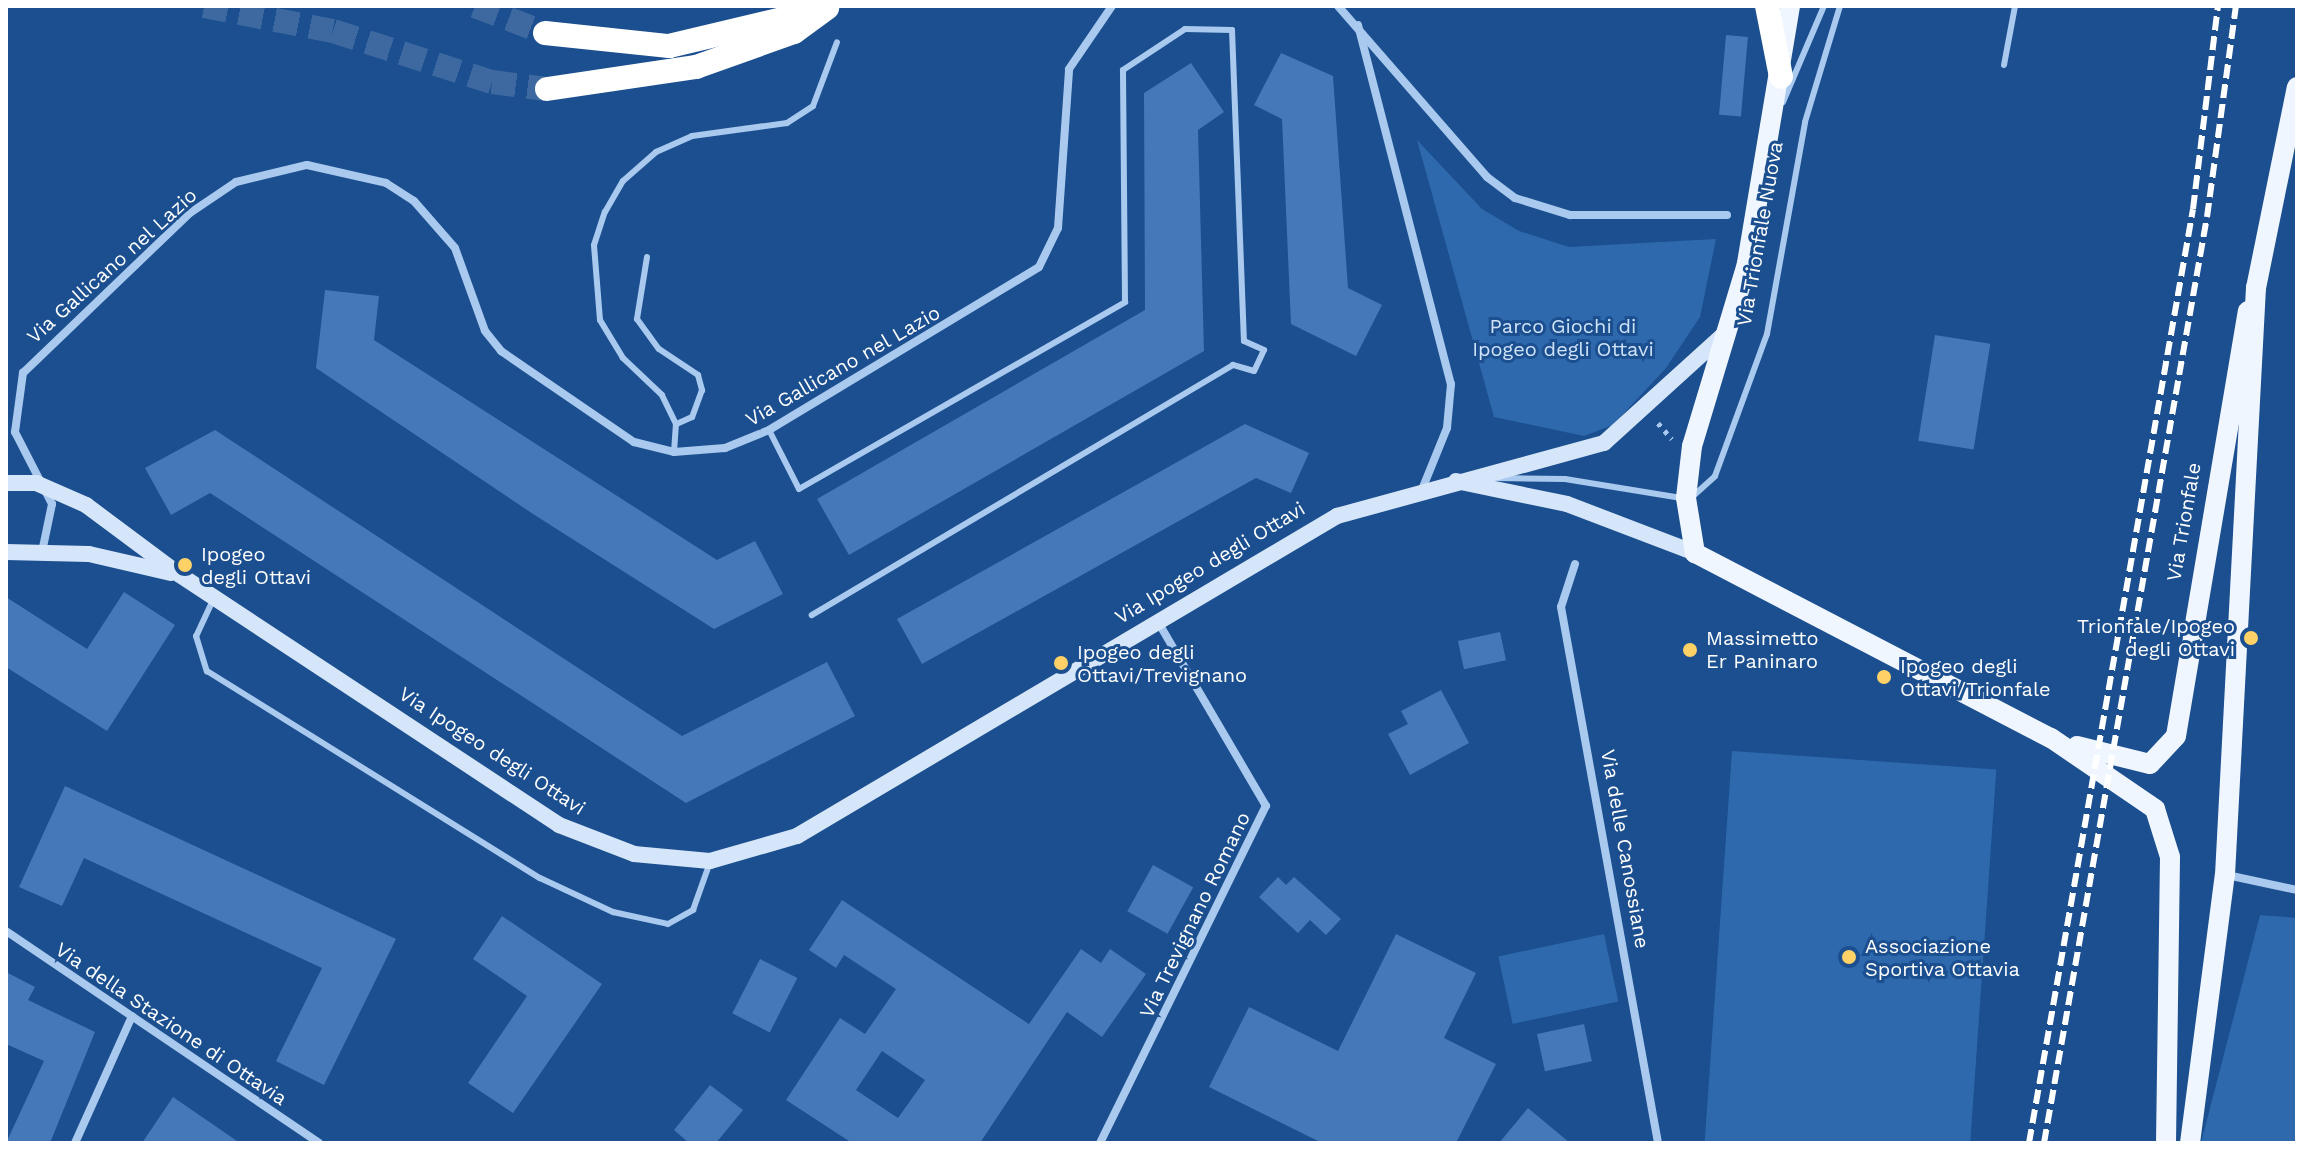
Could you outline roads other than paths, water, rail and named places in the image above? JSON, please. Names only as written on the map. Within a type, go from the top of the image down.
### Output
[{"type":"highway","points":[[1767,6],[1781,77]]},
{"type":"highway","points":[[545,33],[669,46],[830,7]]},
{"type":"highway","points":[[547,89],[696,67],[794,32],[830,7]]},
{"type":"main road","name":"Via Trionfale Nuova","points":[[1695,553],[1686,498],[1695,433],[1745,273],[1781,77],[1790,6]]},
{"type":"main road","name":"Via Trionfale","points":[[2051,738],[2142,765],[2161,760],[2173,743],[2235,365],[2256,288],[2297,87]]},
{"type":"main road","name":"Via Trionfale","points":[[2190,1143],[2225,875],[2256,288]]},
{"type":"main road","name":"Via Ipogeo degli Ottavi","points":[[1695,553],[2051,738]]},
{"type":"main road","points":[[2051,738],[2150,803],[2166,829],[2166,1143]]},
{"type":"street","name":"Via Gallicano nel Lazio","points":[[44,485],[13,420],[19,382],[33,358],[219,192],[254,175],[307,165],[369,176],[414,201],[455,248],[495,346],[634,442],[674,452],[725,448],[769,430],[1039,267],[1058,228],[1069,69],[1112,6]]},
{"type":"street","points":[[1338,6],[1358,25],[1487,177],[1515,198],[1570,215],[1727,215]]},
{"type":"street","points":[[1358,25],[1451,384],[1447,428],[1423,487]]},
{"type":"street","name":"Via Trionfale Nuova","points":[[1451,480],[1604,443],[1724,334]]},
{"type":"street","name":"Via Ipogeo degli Ottavi","points":[[6,483],[44,485],[95,510],[180,575],[576,834],[645,857],[710,861],[797,836],[1337,516],[1423,487],[1451,480],[1567,504],[1695,553]]},
{"type":"street","points":[[41,553],[52,522],[44,485]]},
{"type":"street","name":"Via Ipogeo degli Ottavi","points":[[6,552],[106,556],[180,575]]},
{"type":"street","name":"Via delle Canossiane","points":[[1575,564],[1561,607],[1658,1143]]},
{"type":"street","name":"Via Trevignano Romano","points":[[1100,1143],[1266,806],[1157,622]]},
{"type":"street","points":[[2225,875],[2297,890]]},
{"type":"street","name":"Via della Stazione di Ottavia","points":[[6,931],[319,1143]]},
{"type":"street","points":[[75,1143],[132,1016]]},
{"type":"lane","points":[[1771,135],[1824,6]]},
{"type":"lane","name":"Via Trionfale Nuova","points":[[1686,498],[1715,476],[1765,343],[1805,122],[1840,6]]},
{"type":"lane","points":[[2004,65],[2015,6]]},
{"type":"lane","points":[[769,430],[799,489],[1125,302],[1123,70],[1185,29],[1232,30],[1244,341],[1264,350],[1254,371],[1233,365],[812,615]]},
{"type":"lane","points":[[674,452],[676,424],[662,395],[623,358],[600,320],[594,245],[605,212],[623,181],[656,152],[692,136],[787,123],[813,106],[837,42]]},
{"type":"lane","points":[[647,257],[637,319],[659,349],[698,375],[702,390],[692,417],[676,424]]},
{"type":"lane","points":[[1451,480],[1552,478],[1686,498]]},
{"type":"lane","points":[[214,597],[196,636],[207,671],[550,884],[622,916],[668,924],[693,910],[710,861]]},
{"type":"tunnel","points":[[204,6],[333,31],[492,82],[547,89]]},
{"type":"tunnel","points":[[475,6],[545,33]]},
{"type":"railway","points":[[2029,1143],[2193,209],[2218,6]]},
{"type":"railway","points":[[2044,1143],[2207,217],[2236,6]]},
{"type":"place","name":"Ipogeo degli Ottavi","points":[[185,565]]},
{"type":"place","name":"Trionfale/Ipogeo degli Ottavi","points":[[2251,638]]},
{"type":"place","name":"Massimetto Er Paninaro","points":[[1690,650]]},
{"type":"place","name":"Ipogeo degli Ottavi/Trevignano","points":[[1061,663]]},
{"type":"place","name":"Ipogeo degli Ottavi/Trionfale","points":[[1884,677]]},
{"type":"place","name":"Associazione Sportiva Ottavia","points":[[1849,957]]},
{"type":"park label","name":"Parco Giochi di Ipogeo degli Ottavi","points":[[1563,338]]}]
